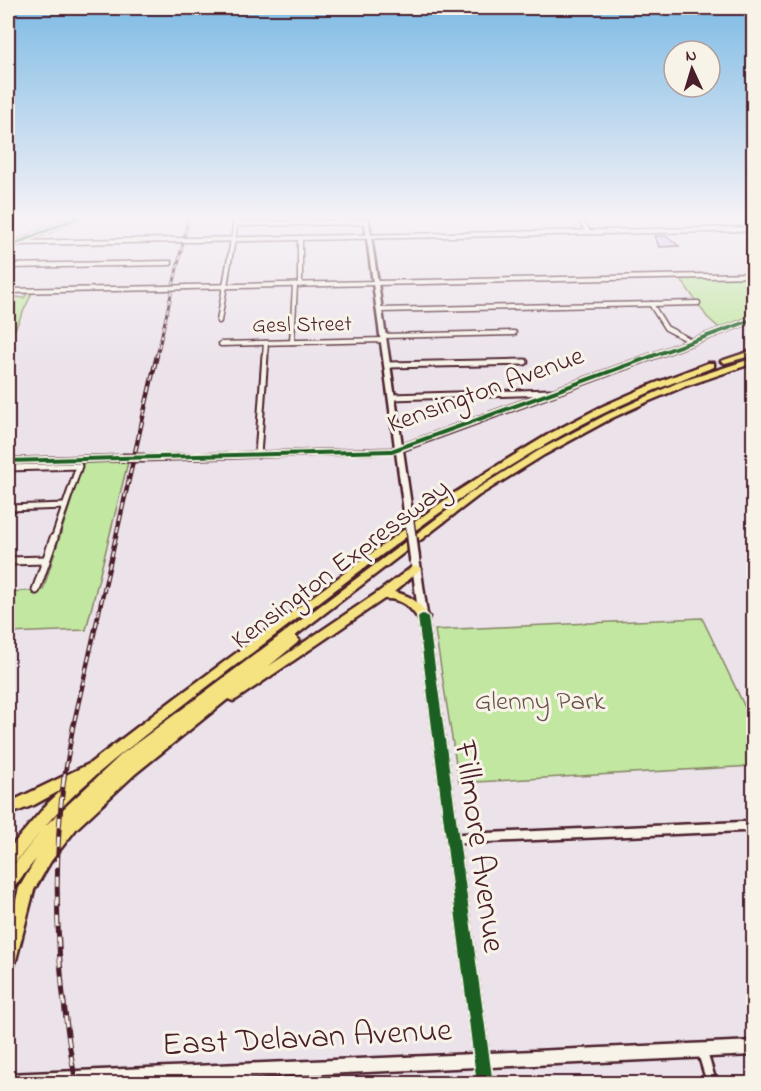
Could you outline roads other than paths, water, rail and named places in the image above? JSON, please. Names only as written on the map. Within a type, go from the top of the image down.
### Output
[{"type":"highway","name":"Kensington Expressway","points":[[8,860],[39,822],[94,768],[310,603],[492,470],[604,408],[680,376],[753,352]]},
{"type":"highway","name":"Kensington Expressway","points":[[8,883],[50,831],[99,782],[148,741],[476,494],[545,450],[631,405],[707,374],[753,360]]},
{"type":"highway","points":[[180,730],[196,723],[381,596],[416,565]]},
{"type":"highway","points":[[8,961],[25,895],[46,856],[97,798],[334,606],[351,588]]},
{"type":"highway","points":[[381,596],[394,595],[405,598],[417,606],[423,616]]},
{"type":"highway","points":[[8,809],[44,795],[75,775],[94,768]]},
{"type":"street","points":[[219,321],[228,267]]},
{"type":"street","points":[[292,342],[299,267]]},
{"type":"street","name":"Fillmore Avenue","points":[[374,267],[485,1083]]},
{"type":"street","points":[[8,291],[753,275]]},
{"type":"street","points":[[380,310],[698,303]]},
{"type":"street","points":[[651,304],[666,328],[691,341]]},
{"type":"street","name":"Kensington Avenue","points":[[8,461],[392,451],[753,319]]},
{"type":"street","name":"Gesl Street","points":[[221,344],[514,333]]},
{"type":"street","points":[[258,455],[266,343]]},
{"type":"street","points":[[388,365],[525,362]]},
{"type":"street","points":[[392,397],[551,392]]},
{"type":"street","points":[[398,433],[407,440],[427,438]]},
{"type":"street","points":[[8,468],[79,466],[36,590]]},
{"type":"street","points":[[8,508],[65,506]]},
{"type":"street","points":[[8,561],[46,560]]},
{"type":"street","points":[[451,840],[753,826]]},
{"type":"street","name":"East Delavan Avenue","points":[[8,1082],[234,1077],[481,1060],[753,1048]]},
{"type":"street","points":[[702,1051],[712,1083]]},
{"type":"railway","points":[[157,356],[177,267]]},
{"type":"railway","points":[[64,779],[73,727],[157,355]]},
{"type":"railway","points":[[64,777],[58,854],[58,931],[64,1007],[76,1084]]},
{"type":"park label","name":"Glenny Park","points":[[540,702]]}]
